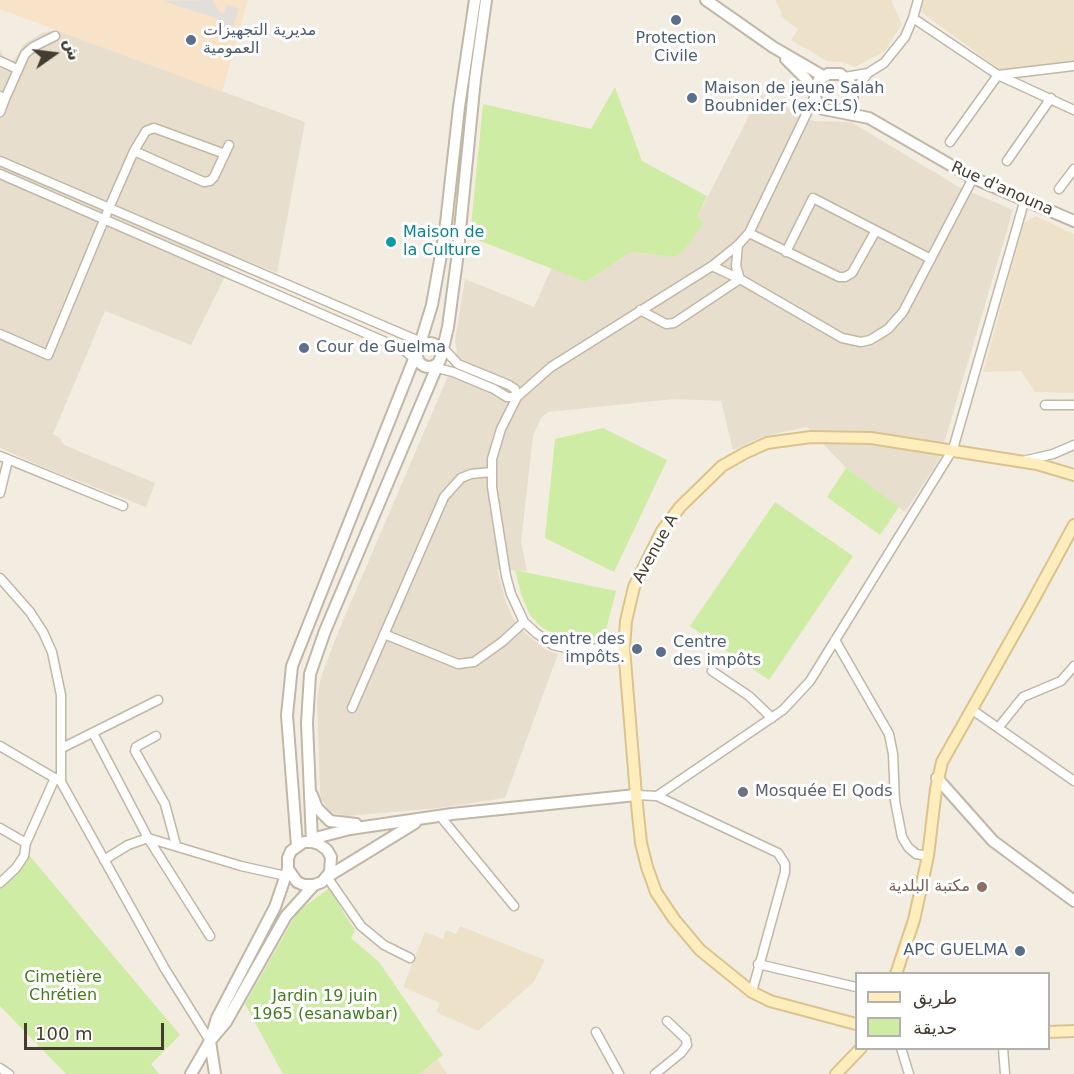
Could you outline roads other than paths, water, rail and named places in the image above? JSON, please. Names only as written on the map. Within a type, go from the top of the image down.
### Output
[{"type":"main road","name":"Avenue A","points":[[855,1023],[770,1001],[752,992],[700,950],[674,919],[656,892],[646,867],[641,843],[624,648],[626,621],[634,587],[662,531],[680,507],[722,466],[767,443],[811,437],[871,438],[953,449],[1037,464],[1074,475]]},
{"type":"main road","points":[[897,972],[914,920],[928,856],[942,762],[1074,525]]},
{"type":"main road","points":[[1050,1032],[1074,1031]]},
{"type":"main road","points":[[836,1074],[859,1050]]},
{"type":"street","points":[[312,842],[307,702],[310,674],[428,354],[432,305],[445,232],[459,107],[475,0]]},
{"type":"street","points":[[297,846],[287,715],[292,666],[428,354],[448,327],[475,79],[486,0]]},
{"type":"street","points":[[706,0],[773,46],[823,76]]},
{"type":"street","points":[[845,77],[868,73],[884,63],[905,37],[918,0]]},
{"type":"street","points":[[913,18],[998,75],[1074,110]]},
{"type":"street","points":[[0,112],[3,97],[25,54],[33,47],[55,36]]},
{"type":"street","points":[[773,46],[805,78],[816,97],[829,111],[840,111],[869,118]]},
{"type":"street","points":[[0,61],[17,69]]},
{"type":"street","points":[[950,142],[998,75],[1074,66]]},
{"type":"street","points":[[624,648],[570,649],[553,645],[524,622],[511,594],[506,576],[491,472],[496,444],[507,416],[517,398],[537,378],[569,355],[712,266],[738,245],[749,233],[816,97],[816,85],[823,76],[834,73],[845,77],[849,81],[852,96],[869,118]]},
{"type":"street","points":[[840,111],[845,108],[868,73]]},
{"type":"street","points":[[1007,161],[1051,98]]},
{"type":"street","name":"Rue d'anouna","points":[[869,118],[973,178],[1074,221]]},
{"type":"street","points":[[0,334],[48,355],[109,208],[134,151],[146,131],[154,128],[225,154]]},
{"type":"street","points":[[134,151],[204,182],[214,177],[230,145]]},
{"type":"street","points":[[0,161],[109,208],[428,354],[507,397],[517,398]]},
{"type":"street","points":[[1059,189],[1074,169]]},
{"type":"street","points":[[0,174],[404,350],[428,354],[509,385],[514,389],[517,398]]},
{"type":"street","points":[[712,266],[740,279],[842,338],[861,342],[878,337],[896,321],[973,178]]},
{"type":"street","points":[[786,252],[813,198],[931,259]]},
{"type":"street","points":[[657,796],[772,718],[810,681],[953,449],[1025,199]]},
{"type":"street","points":[[749,233],[839,277],[845,277],[856,267],[875,232]]},
{"type":"street","points":[[738,245],[736,266],[740,279]]},
{"type":"street","points":[[640,310],[666,324],[674,323],[740,279]]},
{"type":"street","points":[[509,385],[519,386],[537,378]]},
{"type":"street","points":[[503,395],[507,406],[507,416]]},
{"type":"street","points":[[1045,405],[1074,405]]},
{"type":"street","points":[[1020,462],[1053,454],[1074,445]]},
{"type":"street","points":[[0,493],[4,458],[123,506]]},
{"type":"street","points":[[352,708],[444,497],[461,478],[471,474],[491,472]]},
{"type":"street","points":[[0,579],[30,612],[43,632],[52,652],[62,695],[62,748],[58,780],[26,843],[24,856],[16,868],[0,883]]},
{"type":"street","points":[[384,634],[458,664],[474,662],[502,642],[524,622]]},
{"type":"street","points":[[835,640],[889,734],[893,754],[895,801],[902,837],[916,854],[928,856]]},
{"type":"street","points":[[998,728],[1023,697],[1061,681],[1074,666]]},
{"type":"street","points":[[712,671],[749,696],[772,718]]},
{"type":"street","points":[[62,748],[158,700]]},
{"type":"street","points":[[971,710],[1074,781]]},
{"type":"street","points":[[93,733],[148,838],[210,936]]},
{"type":"street","points":[[156,736],[136,747],[135,751],[165,804],[176,845]]},
{"type":"street","points":[[0,746],[58,780],[165,969],[210,1041],[215,1074]]},
{"type":"street","points":[[938,778],[993,841],[1074,901]]},
{"type":"street","points":[[309,789],[317,808],[330,821],[343,824],[381,825]]},
{"type":"street","points":[[312,842],[319,837],[350,829],[440,816],[569,800],[636,795],[657,796],[778,853],[785,864],[785,872],[752,992]]},
{"type":"street","points":[[440,816],[514,906]]},
{"type":"street","points":[[191,1074],[210,1041],[226,1022],[286,916],[315,885],[420,820]]},
{"type":"street","points":[[0,828],[26,843]]},
{"type":"street","points":[[104,860],[128,845],[148,838],[241,866],[287,872],[297,882],[304,885],[315,885]]},
{"type":"street","points":[[210,1041],[217,1018],[275,907],[287,872],[288,858],[297,846],[304,842],[312,842],[327,850],[332,864],[327,877]]},
{"type":"street","points":[[327,877],[366,931],[384,945],[410,958]]},
{"type":"street","points":[[758,964],[855,987]]},
{"type":"street","points":[[656,1074],[687,1045],[686,1039],[667,1021]]},
{"type":"street","points":[[596,1032],[619,1074]]},
{"type":"street","points":[[902,1050],[909,1074]]},
{"type":"street","points":[[1003,1050],[1005,1074]]},
{"type":"street","points":[[0,1068],[9,1074]]},
{"type":"place","name":"Protection Civile","points":[[676,20]]},
{"type":"place","name":"مديرية التجهيزات العمومية","points":[[191,40]]},
{"type":"place","name":"Maison de jeune Salah Boubnider (ex:CLS)","points":[[692,98]]},
{"type":"place","name":"Maison de la Culture","points":[[391,242]]},
{"type":"place","name":"Cour de Guelma","points":[[304,348]]},
{"type":"place","name":"centre des impôts.","points":[[637,649]]},
{"type":"place","name":"Centre des impôts","points":[[661,652]]},
{"type":"place","name":"Mosquée El Qods","points":[[743,792]]},
{"type":"place","name":"مكتبة البلدية","points":[[982,887]]},
{"type":"place","name":"APC GUELMA","points":[[1020,951]]},
{"type":"park label","name":"Cimetière Chrétien","points":[[63,987]]},
{"type":"park label","name":"Jardin 19 juin 1965 (esanawbar)","points":[[325,1006]]}]
